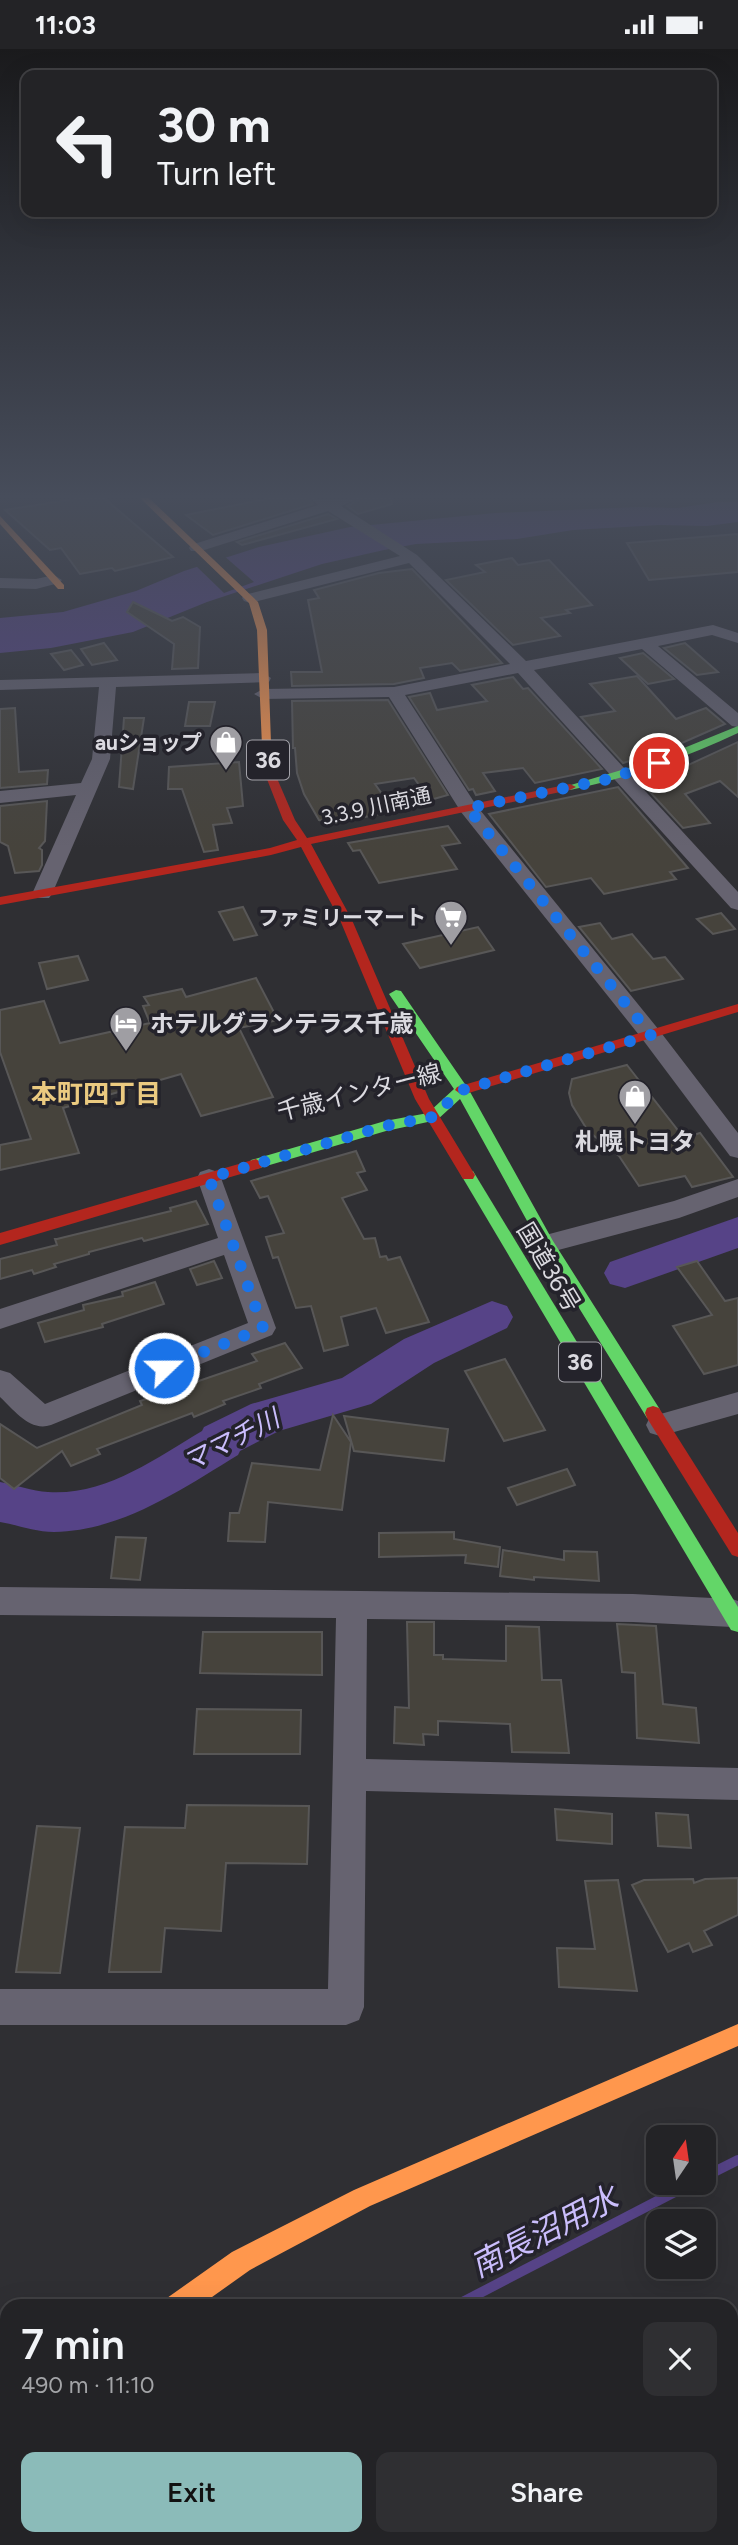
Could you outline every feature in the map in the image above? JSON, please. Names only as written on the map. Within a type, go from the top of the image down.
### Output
[{"type":"main road","name":"国道36号","points":[[255,614],[262,630],[268,771],[289,820],[346,920],[462,1090],[547,1244],[738,1549]]},
{"type":"main road","name":"3.3.9 川南通","points":[[0,901],[304,844],[330,835],[621,775],[676,758],[738,729]]},
{"type":"main road","name":"国道36号","points":[[346,920],[416,1100],[432,1117],[735,1618]]},
{"type":"main road","points":[[462,1090],[738,1008]]},
{"type":"main road","name":"千歳インター線","points":[[416,1100],[462,1090]]},
{"type":"main road","name":"千歳インター線","points":[[0,1239],[385,1126],[432,1117],[462,1090]]},
{"type":"main road","points":[[187,2299],[240,2261],[375,2190],[670,2068],[738,2035]]},
{"type":"street","points":[[469,614],[524,669],[738,904]]},
{"type":"street","points":[[0,685],[108,682],[394,692],[524,669],[713,630],[738,638]]},
{"type":"street","points":[[645,643],[738,722]]},
{"type":"street","points":[[42,894],[101,758],[108,682]]},
{"type":"street","points":[[394,692],[468,808],[651,1035],[738,1150]]},
{"type":"street","points":[[0,797],[86,788]]},
{"type":"street","points":[[0,1381],[41,1417],[263,1328],[209,1178]]},
{"type":"street","points":[[547,1244],[679,1209],[738,1188]]},
{"type":"street","points":[[0,1319],[233,1243]]},
{"type":"street","points":[[660,1425],[738,1402]]},
{"type":"street","points":[[0,1601],[634,1608],[735,1618]]},
{"type":"street","points":[[0,2007],[346,2007],[352,1605]]},
{"type":"street","points":[[349,1775],[738,1784]]},
{"type":"shaded area","points":[[37,614],[176,614],[133,632],[51,648],[0,653],[0,618]]},
{"type":"building","points":[[131,614],[159,614],[172,621],[183,617],[200,627],[198,668],[172,669],[174,644]]},
{"type":"building","points":[[311,614],[456,614],[502,663],[460,671],[452,663],[420,668],[424,678],[394,684],[292,686],[291,672],[322,672]]},
{"type":"building","points":[[482,614],[561,614],[541,618],[560,636],[513,645]]},
{"type":"building","points":[[104,643],[117,660],[92,665],[81,649]]},
{"type":"building","points":[[685,643],[718,672],[697,675],[664,648]]},
{"type":"building","points":[[71,650],[83,665],[64,670],[51,654]]},
{"type":"building","points":[[643,653],[674,679],[648,684],[620,658]]},
{"type":"building","points":[[637,676],[676,719],[706,708],[725,724],[666,750],[623,763],[581,717],[615,711],[590,684]]},
{"type":"building","points":[[513,677],[523,689],[528,688],[602,769],[535,783],[523,768],[483,773],[495,791],[476,795],[473,789],[469,790],[409,697],[430,693],[437,710],[487,701],[472,685]]},
{"type":"building","points":[[388,700],[448,795],[430,800],[414,778],[375,784],[394,811],[335,823],[319,820],[304,794],[297,773],[293,748],[292,701]]},
{"type":"building","points":[[189,702],[215,702],[210,726],[185,726]]},
{"type":"building","points":[[15,708],[19,772],[48,770],[47,784],[0,788],[0,709]]},
{"type":"building","points":[[124,718],[144,718],[133,789],[119,787]]},
{"type":"building","points":[[738,742],[738,797],[720,781],[685,794],[710,823],[683,828],[639,780],[686,766]]},
{"type":"building","points":[[239,762],[243,806],[227,808],[232,823],[213,825],[218,850],[204,852],[182,789],[168,789],[169,767]]},
{"type":"building","points":[[618,787],[688,868],[670,872],[676,879],[604,894],[591,878],[546,887],[489,814]]},
{"type":"building","points":[[47,801],[45,841],[39,848],[42,850],[42,865],[39,871],[15,873],[8,846],[0,842],[0,806]]},
{"type":"building","points":[[448,826],[460,843],[442,846],[457,869],[379,883],[360,850],[353,851],[348,843]]},
{"type":"building","points":[[243,907],[257,935],[234,940],[219,912]]},
{"type":"building","points":[[721,913],[735,929],[713,934],[697,919]]},
{"type":"building","points":[[600,923],[612,939],[632,934],[653,959],[665,957],[683,979],[631,991],[579,927]]},
{"type":"building","points":[[478,927],[494,950],[420,968],[403,944]]},
{"type":"building","points":[[78,956],[88,980],[47,989],[39,963]]},
{"type":"building","points":[[256,978],[278,1020],[239,1028],[273,1097],[201,1116],[181,1074],[63,1108],[79,1153],[0,1170],[0,1145],[31,1139],[0,1052],[0,1010],[44,1001],[60,1043],[150,1023],[143,1006],[149,1005],[144,997],[182,989],[186,997]]},
{"type":"building","points":[[627,1065],[684,1138],[700,1133],[733,1177],[692,1187],[685,1176],[639,1186],[619,1156],[588,1131],[572,1105],[569,1093],[572,1079]]},
{"type":"building","points":[[356,1151],[365,1171],[357,1173],[367,1190],[342,1198],[364,1239],[375,1238],[380,1257],[386,1256],[388,1260],[400,1257],[429,1322],[386,1333],[376,1308],[341,1317],[348,1345],[324,1351],[311,1306],[296,1308],[278,1257],[273,1258],[266,1237],[284,1233],[268,1196],[260,1198],[251,1181]]},
{"type":"building","points":[[196,1201],[208,1224],[89,1252],[34,1274],[32,1270],[0,1279],[0,1259],[57,1245],[55,1239],[171,1211],[170,1208]]},
{"type":"building","points":[[214,1261],[222,1278],[197,1285],[190,1269]]},
{"type":"building","points":[[697,1261],[725,1301],[738,1298],[738,1365],[704,1374],[673,1326],[712,1315],[677,1267]]},
{"type":"building","points":[[155,1282],[164,1304],[102,1324],[103,1327],[45,1342],[38,1323],[84,1310],[83,1305],[123,1296],[122,1292]]},
{"type":"building","points":[[285,1343],[302,1368],[259,1384],[261,1388],[223,1401],[225,1404],[194,1417],[192,1413],[97,1449],[100,1454],[71,1466],[62,1451],[14,1489],[0,1478],[0,1424],[37,1448],[142,1405],[140,1401],[257,1361],[252,1354]]},
{"type":"building","points":[[505,1359],[545,1430],[504,1441],[465,1371]]},
{"type":"building","points":[[333,1415],[351,1442],[342,1510],[268,1502],[265,1542],[228,1541],[230,1513],[239,1513],[252,1463],[320,1470]]},
{"type":"building","points":[[344,1416],[448,1429],[444,1461],[354,1451]]},
{"type":"building","points":[[567,1469],[575,1485],[517,1505],[508,1488]]},
{"type":"building","points":[[454,1532],[454,1539],[500,1547],[498,1567],[465,1563],[466,1555],[379,1557],[379,1533]]},
{"type":"building","points":[[116,1537],[146,1538],[140,1580],[111,1578]]},
{"type":"building","points":[[503,1550],[564,1560],[564,1551],[597,1552],[599,1581],[534,1577],[534,1580],[500,1576]]},
{"type":"building","points":[[407,1622],[434,1622],[434,1655],[443,1655],[443,1659],[506,1661],[506,1626],[539,1627],[542,1680],[561,1680],[569,1753],[512,1752],[510,1724],[438,1721],[438,1735],[423,1734],[424,1745],[394,1743],[395,1707],[409,1708]]},
{"type":"building","points":[[617,1624],[656,1626],[663,1704],[696,1708],[699,1743],[637,1738],[635,1673],[622,1672]]},
{"type":"building","points":[[203,1632],[322,1632],[322,1675],[200,1673]]},
{"type":"building","points":[[197,1709],[301,1710],[300,1754],[194,1754]]},
{"type":"building","points":[[187,1805],[309,1806],[307,1864],[226,1863],[221,1931],[165,1928],[161,1972],[109,1972],[125,1827],[185,1828]]},
{"type":"building","points":[[555,1809],[612,1814],[612,1844],[557,1840]]},
{"type":"building","points":[[656,1813],[688,1815],[691,1848],[658,1846]]},
{"type":"building","points":[[37,1826],[80,1828],[60,1973],[16,1972]]},
{"type":"building","points":[[738,1878],[738,1915],[704,1931],[712,1945],[693,1952],[689,1943],[668,1952],[632,1885],[644,1880],[693,1879],[694,1883],[705,1879]]},
{"type":"building","points":[[618,1880],[637,1991],[559,1987],[557,1948],[595,1949],[585,1881]]},
{"type":"waterway","name":"ママチ川","points":[[625,1273],[738,1232]]},
{"type":"waterway","name":"ママチ川","points":[[0,1502],[53,1512],[99,1506],[142,1489],[222,1442],[220,1440],[267,1417],[355,1392],[419,1351],[492,1317]]},
{"type":"waterway","name":"南長沼用水","points":[[716,2171],[738,2160]]},
{"type":"waterway","name":"南長沼用水","points":[[468,2299],[669,2195]]},
{"type":"traffic: fast","points":[[570,787],[614,777],[656,763],[738,729]]},
{"type":"traffic: fast","points":[[396,994],[462,1090],[547,1244],[653,1413]]},
{"type":"traffic: fast","points":[[256,1164],[385,1126],[432,1117],[462,1090]]},
{"type":"traffic: fast","points":[[468,1175],[738,1624]]},
{"type":"traffic: slow","points":[[257,614],[262,630],[268,769]]},
{"type":"traffic: slow","points":[[187,2299],[241,2261],[362,2198],[738,2035]]},
{"type":"traffic: jam","points":[[268,769],[289,820],[316,861],[346,920],[422,1099],[468,1175]]},
{"type":"traffic: jam","points":[[0,901],[271,851],[330,835],[570,787]]},
{"type":"traffic: jam","points":[[462,1090],[738,1008]]},
{"type":"traffic: jam","points":[[0,1239],[256,1164]]},
{"type":"traffic: jam","points":[[653,1413],[738,1549]]},
{"type":"place","name":"auショップ","points":[[226,772]]},
{"type":"place","name":"ファミリーマート","points":[[451,947]]},
{"type":"place","name":"ホテルグランテラス千歳","points":[[126,1053]]},
{"type":"place","name":"札幌トヨタ","points":[[635,1126]]},
{"type":"district","name":"本町四丁目","points":[[96,1094]]},
{"type":"route","points":[[164,1368],[263,1328],[209,1178],[385,1126],[432,1117],[462,1090],[651,1035],[468,808],[604,780],[659,763]]}]
